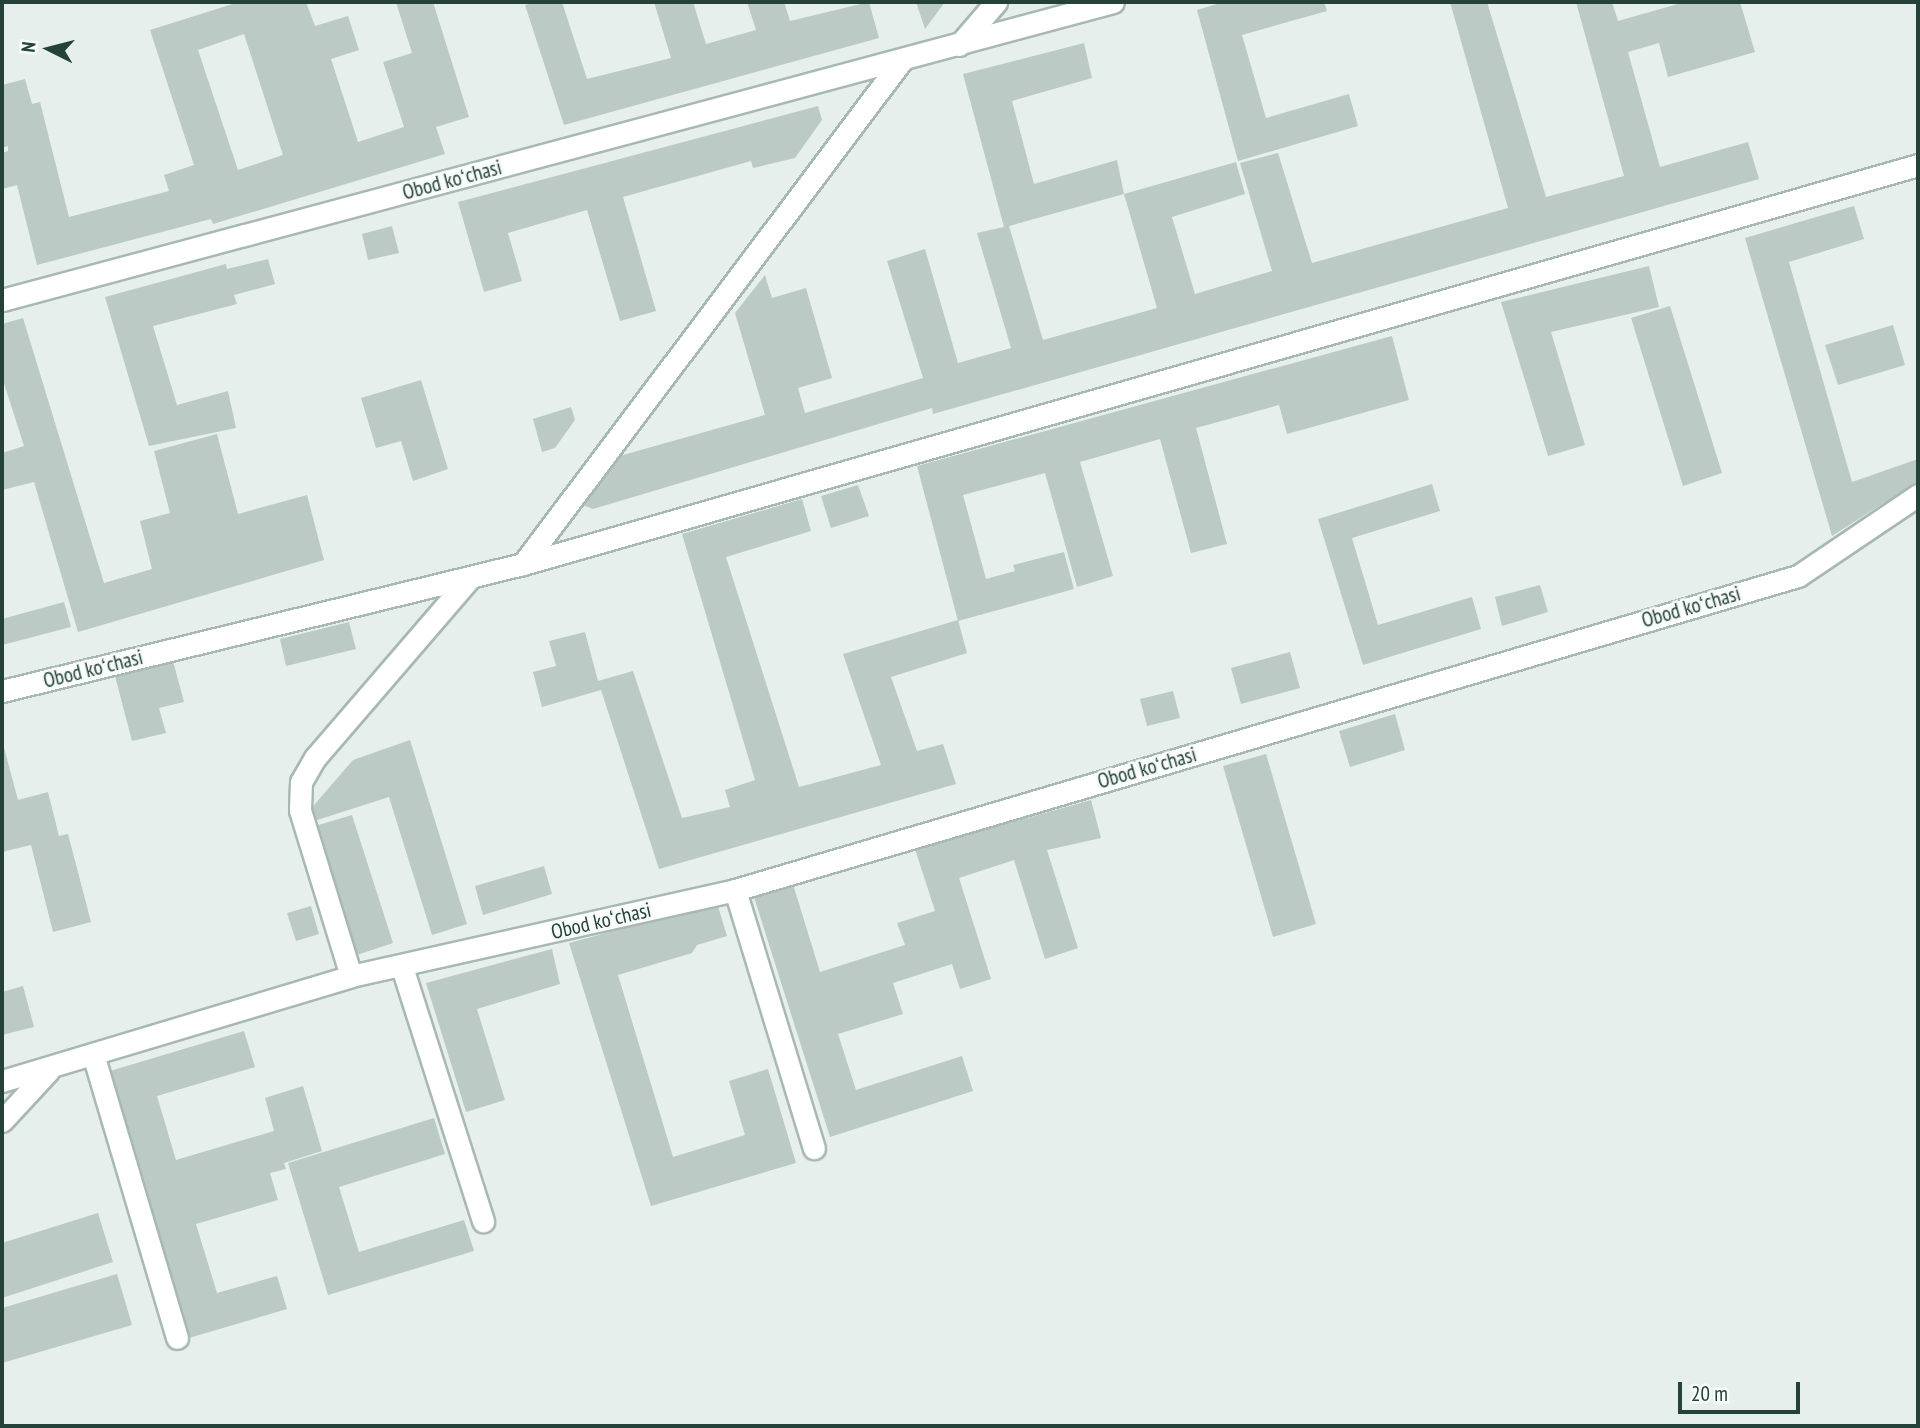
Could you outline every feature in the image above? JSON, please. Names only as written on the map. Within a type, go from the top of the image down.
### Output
[{"type":"street","points":[[959,45],[996,2]]},
{"type":"street","name":"Obod koʻchasi","points":[[2,300],[1114,2]]},
{"type":"street","points":[[523,564],[902,60]]},
{"type":"street","name":"Obod koʻchasi","points":[[2,691],[523,564],[1918,165]]},
{"type":"street","name":"Obod koʻchasi","points":[[2,1081],[49,1070],[93,1054],[351,976],[401,967],[735,890],[1798,576],[1902,510],[1918,495]]},
{"type":"street","points":[[351,976],[300,810],[301,782],[315,758],[470,578]]},
{"type":"street","points":[[735,890],[814,1148]]},
{"type":"street","points":[[401,967],[483,1221]]},
{"type":"street","points":[[93,1054],[177,1338]]},
{"type":"street","points":[[2,1121],[49,1070]]},
{"type":"building","points":[[239,2],[306,2],[315,26],[348,16],[359,50],[331,59],[358,142],[404,127],[383,62],[412,53],[396,2],[433,2],[469,117],[436,127],[445,154],[213,224],[211,219],[37,265],[17,185],[2,189],[2,153],[8,151],[8,146],[2,148],[2,85],[25,79],[32,104],[40,102],[69,217],[169,191],[164,175],[194,165],[150,30]],"holes":[[[244,34],[283,155],[238,170],[198,50]]]},
{"type":"building","points":[[536,2],[562,2],[587,79],[671,58],[654,2],[693,2],[706,44],[756,30],[747,2],[784,2],[790,21],[869,2],[879,38],[564,125],[525,5]]},
{"type":"building","points":[[916,2],[945,2],[925,29]]},
{"type":"building","points":[[1224,2],[1324,2],[1327,11],[1242,35],[1266,118],[1349,94],[1358,126],[1238,161],[1197,10]]},
{"type":"building","points":[[1450,2],[1487,2],[1546,197],[1624,176],[1576,2],[1612,2],[1618,21],[1685,2],[1740,2],[1755,52],[1668,77],[1659,43],[1628,52],[1660,167],[1748,142],[1759,179],[933,414],[932,408],[593,509],[580,504],[616,457],[765,415],[735,313],[765,275],[772,298],[806,288],[832,378],[798,388],[805,413],[923,378],[887,261],[925,249],[958,363],[1011,348],[977,233],[1004,227],[963,74],[1084,43],[1092,78],[1012,101],[1034,184],[1117,160],[1124,194],[1236,162],[1245,194],[1172,217],[1195,294],[1272,271],[1240,163],[1278,153],[1312,263],[1508,208]],"holes":[[[1124,194],[1157,308],[1043,340],[1009,226]]]},
{"type":"building","points":[[818,106],[822,120],[795,158],[753,168],[751,161],[623,197],[656,311],[620,321],[587,210],[508,233],[522,281],[484,292],[458,202]]},
{"type":"building","points":[[1854,206],[1864,239],[1789,262],[1852,482],[1918,459],[1918,481],[1832,536],[1745,238]]},
{"type":"building","points":[[392,226],[399,253],[368,260],[362,234]]},
{"type":"building","points":[[268,259],[275,284],[234,295],[237,304],[153,326],[177,405],[228,391],[236,428],[149,446],[105,297],[226,264],[227,269]]},
{"type":"building","points":[[1649,266],[1659,307],[1551,332],[1585,445],[1548,456],[1501,302]]},
{"type":"building","points":[[1670,306],[1722,473],[1683,486],[1631,318]]},
{"type":"building","points":[[23,318],[104,583],[152,569],[140,521],[170,513],[154,451],[217,434],[238,514],[307,495],[324,560],[78,632],[34,482],[2,490],[2,453],[24,446],[2,377],[2,324]]},
{"type":"building","points":[[1893,325],[1905,365],[1838,385],[1825,345]]},
{"type":"building","points":[[1392,336],[1409,400],[1287,434],[1279,405],[1196,428],[1227,544],[1191,553],[1160,439],[1080,462],[1113,576],[1077,587],[1045,473],[963,495],[986,579],[1015,571],[1013,565],[1064,552],[1074,589],[958,621],[917,466]]},
{"type":"building","points":[[421,380],[448,469],[413,481],[401,441],[376,448],[361,398]]},
{"type":"building","points":[[571,407],[575,420],[555,448],[542,452],[533,419]]},
{"type":"building","points":[[1432,484],[1440,511],[1352,538],[1378,625],[1472,597],[1481,629],[1363,665],[1318,519]]},
{"type":"building","points":[[858,485],[869,516],[831,528],[821,496]]},
{"type":"building","points":[[802,499],[811,531],[726,557],[799,787],[881,765],[843,654],[958,620],[967,653],[891,677],[917,751],[943,744],[956,784],[659,869],[601,690],[542,707],[533,672],[556,666],[549,641],[585,632],[598,681],[633,671],[682,818],[730,807],[725,790],[755,780],[682,534]]},
{"type":"building","points":[[1540,585],[1548,612],[1502,626],[1495,597]]},
{"type":"building","points":[[64,602],[71,627],[2,645],[2,619]]},
{"type":"building","points":[[349,622],[356,649],[286,666],[280,639]]},
{"type":"building","points":[[1290,652],[1300,688],[1241,704],[1231,668]]},
{"type":"building","points":[[173,661],[184,702],[159,708],[166,733],[132,741],[115,676]]},
{"type":"building","points":[[1173,691],[1180,718],[1147,726],[1140,699]]},
{"type":"building","points":[[1395,714],[1405,750],[1350,767],[1339,731]]},
{"type":"building","points":[[2,740],[18,800],[48,792],[59,836],[68,834],[91,922],[53,932],[31,845],[2,852]]},
{"type":"building","points":[[410,740],[467,924],[432,935],[389,797],[311,822],[308,812],[353,760]]},
{"type":"building","points":[[1266,754],[1316,924],[1273,937],[1223,766]]},
{"type":"building","points":[[1091,800],[1101,838],[1047,850],[1078,948],[1045,959],[1014,860],[959,878],[991,979],[960,989],[952,964],[893,983],[903,1014],[838,1034],[856,1090],[962,1056],[973,1091],[830,1137],[753,894],[792,881],[820,972],[905,945],[897,923],[935,911],[915,849]]},
{"type":"building","points":[[352,815],[393,943],[354,956],[312,827]]},
{"type":"building","points":[[544,866],[552,894],[483,915],[475,886]]},
{"type":"building","points":[[717,903],[727,936],[697,945],[692,953],[618,975],[673,1157],[745,1135],[729,1081],[768,1069],[796,1163],[651,1206],[569,943]]},
{"type":"building","points":[[311,906],[319,934],[296,941],[287,913]]},
{"type":"building","points":[[552,949],[560,984],[477,1009],[505,1100],[466,1112],[426,983]]},
{"type":"building","points":[[23,986],[34,1027],[2,1035],[2,992]]},
{"type":"building","points":[[244,1031],[255,1067],[157,1096],[176,1160],[274,1131],[265,1098],[303,1086],[322,1151],[284,1163],[286,1169],[270,1173],[278,1200],[196,1224],[217,1293],[277,1276],[287,1309],[189,1338],[110,1071]]},
{"type":"building","points":[[434,1118],[445,1154],[339,1187],[359,1252],[464,1220],[474,1251],[328,1295],[288,1163]]},
{"type":"building","points":[[98,1213],[113,1262],[2,1298],[2,1243]]},
{"type":"building","points":[[117,1274],[132,1325],[2,1363],[2,1308]]}]
